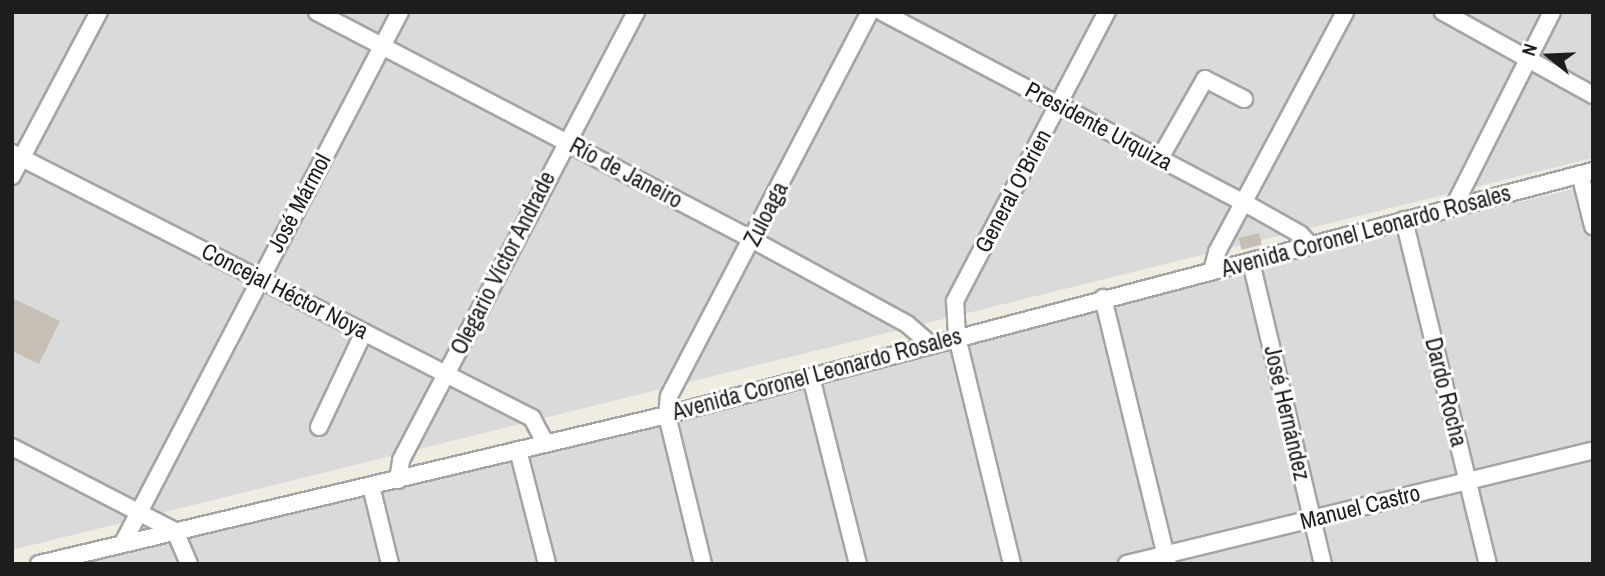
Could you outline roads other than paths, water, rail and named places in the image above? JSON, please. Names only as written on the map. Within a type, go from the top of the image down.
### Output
[{"type":"street","points":[[12,176],[17,155],[99,12]]},
{"type":"street","name":"Río de Janeiro","points":[[317,12],[753,240],[907,324],[930,344]]},
{"type":"street","name":"José Mármol","points":[[123,544],[138,510],[400,12]]},
{"type":"street","name":"Olegario Víctor Andrade","points":[[398,480],[401,460],[444,375],[636,12]]},
{"type":"street","name":"Zuloaga","points":[[667,415],[669,397],[870,12]]},
{"type":"street","name":"Presidente Urquiza","points":[[882,12],[1245,203],[1300,234],[1311,246]]},
{"type":"street","name":"General O'Brien","points":[[1012,564],[957,337],[954,302],[1107,12]]},
{"type":"street","points":[[1212,271],[1217,252],[1345,12]]},
{"type":"street","points":[[1443,12],[1593,95]]},
{"type":"street","points":[[1453,208],[1552,12]]},
{"type":"street","points":[[1160,158],[1205,79],[1244,100]]},
{"type":"street","name":"Concejal Héctor Noya","points":[[17,155],[261,277],[444,375],[532,418],[545,442]]},
{"type":"street","points":[[1586,173],[1593,226]]},
{"type":"street","name":"Avenida Coronel Leonardo Rosales","points":[[39,564],[667,415],[1103,298],[1251,262],[1586,173]]},
{"type":"street","name":"Dardo Rocha","points":[[1404,220],[1488,564]]},
{"type":"street","name":"José Hernández","points":[[1251,262],[1323,564]]},
{"type":"street","points":[[1103,298],[1167,559]]},
{"type":"street","points":[[319,427],[364,332]]},
{"type":"street","points":[[811,377],[858,564]]},
{"type":"street","points":[[667,415],[703,564]]},
{"type":"street","points":[[12,447],[175,531],[189,564]]},
{"type":"street","points":[[518,450],[547,564]]},
{"type":"street","name":"Manuel Castro","points":[[1127,564],[1167,559],[1312,519],[1593,450]]},
{"type":"street","points":[[371,486],[390,564]]}]
